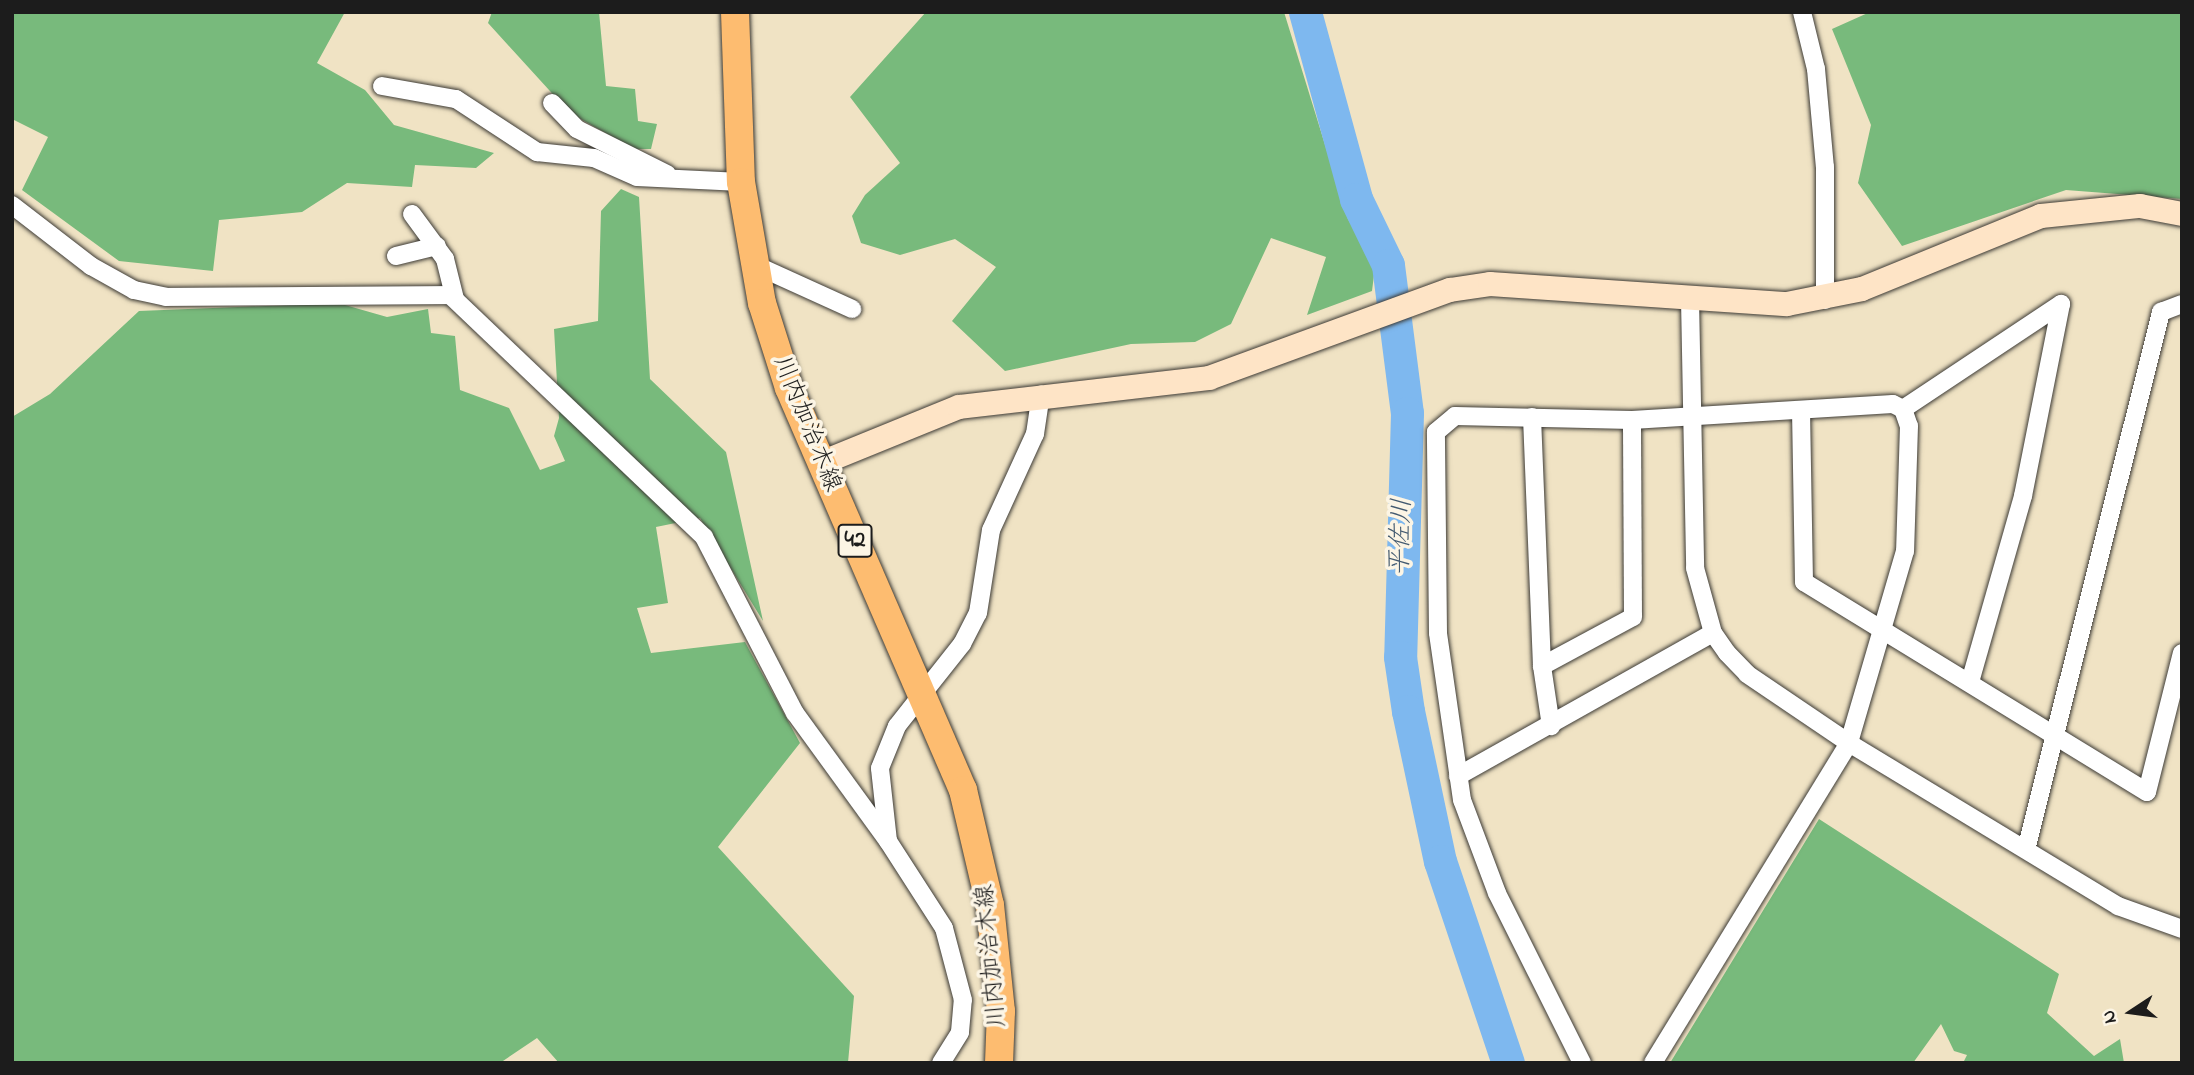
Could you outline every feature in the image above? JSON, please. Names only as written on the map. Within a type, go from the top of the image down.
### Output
[{"type":"main road","name":"川内加治木線","points":[[734,12],[741,182],[754,264],[772,342],[821,463],[963,790],[983,863],[1001,1011],[999,1063]]},
{"type":"street","points":[[1802,12],[1816,69],[1825,167],[1825,300]]},
{"type":"street","points":[[382,86],[456,99],[537,152],[594,158],[637,177],[741,182]]},
{"type":"street","points":[[552,103],[577,129],[683,181]]},
{"type":"street","points":[[12,205],[91,266],[134,290],[166,297],[386,293],[455,299]]},
{"type":"street","points":[[821,463],[959,407],[1041,394],[1209,378],[1366,315],[1415,299],[1490,284],[1758,305],[1825,300],[2041,216],[2140,206],[2182,214]]},
{"type":"street","points":[[412,214],[437,246],[455,299],[704,537],[795,713],[888,841],[944,928],[963,1000],[960,1032],[941,1063]]},
{"type":"street","points":[[396,256],[437,246]]},
{"type":"street","points":[[754,264],[852,309]]},
{"type":"street","points":[[1690,299],[1695,568],[1713,633],[1747,674],[1849,743],[2027,846],[2118,906],[2182,929]]},
{"type":"street","points":[[1903,409],[2061,304],[2023,496],[1969,682]]},
{"type":"street","points":[[2027,846],[2059,733],[2161,312],[2182,304]]},
{"type":"street","points":[[888,841],[880,768],[897,726],[962,644],[978,613],[992,530],[1035,434],[1041,394]]},
{"type":"street","points":[[1582,1063],[1497,893],[1458,776],[1438,633],[1436,432],[1455,416],[1632,419],[1893,404],[1903,409],[1909,426],[1905,551],[1849,743],[1653,1063]]},
{"type":"street","points":[[1801,410],[1804,582],[2059,733],[2147,792],[2182,653]]},
{"type":"street","points":[[1532,417],[1542,666],[1551,726]]},
{"type":"street","points":[[1542,666],[1633,617],[1632,419]]},
{"type":"street","points":[[1458,776],[1713,633]]},
{"type":"green space","points":[[12,12],[345,12],[317,63],[365,90],[394,125],[494,153],[476,168],[415,165],[412,187],[347,183],[302,212],[219,220],[213,271],[119,261],[22,190],[48,137],[12,119]]},
{"type":"green space","points":[[492,12],[599,12],[606,86],[635,89],[638,121],[657,124],[651,149],[634,149],[570,113],[488,23]]},
{"type":"green space","points":[[926,12],[1284,12],[1348,219],[1375,267],[1372,291],[1307,315],[1326,257],[1271,238],[1231,324],[1195,342],[1131,344],[1005,371],[952,321],[996,267],[955,239],[900,255],[861,243],[852,216],[865,195],[900,163],[850,97]]},
{"type":"green space","points":[[1870,12],[2182,12],[2182,199],[2066,190],[1902,246],[1858,183],[1871,125],[1832,29]]},
{"type":"green space","points":[[621,189],[639,197],[650,379],[726,452],[763,621],[700,518],[656,527],[668,603],[637,608],[651,653],[745,642],[800,743],[718,847],[854,996],[848,1063],[559,1063],[537,1038],[500,1063],[12,1063],[12,417],[50,394],[139,311],[338,303],[387,317],[428,309],[431,333],[455,336],[460,390],[509,408],[540,470],[565,461],[554,436],[559,418],[554,329],[598,321],[601,211]]},
{"type":"green space","points":[[1819,819],[2059,974],[2047,1013],[2094,1056],[2120,1039],[2124,1063],[1963,1063],[1967,1055],[1954,1051],[1941,1024],[1913,1063],[1670,1063]]},
{"type":"waterway","name":"平佐川","points":[[1305,12],[1356,199],[1388,265],[1407,413],[1400,657],[1408,711],[1440,861],[1508,1063]]}]
